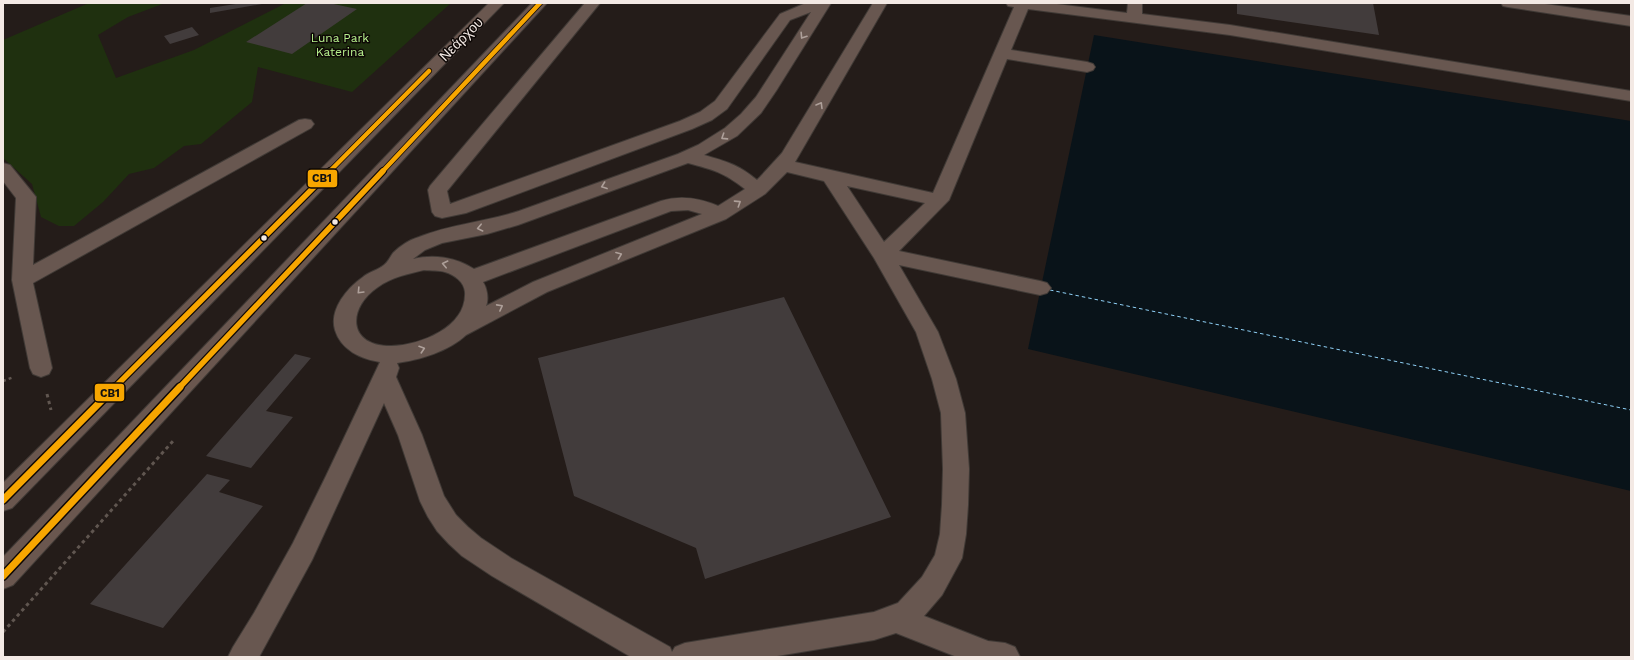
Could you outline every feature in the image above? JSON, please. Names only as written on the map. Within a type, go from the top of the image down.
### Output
[{"type":"main road","name":"Νεάρχου","points":[[3,500],[497,3]]},
{"type":"main road","points":[[3,576],[540,3]]},
{"type":"street","points":[[442,212],[437,190],[593,3]]},
{"type":"street","points":[[413,249],[442,212],[458,209],[686,125],[706,116],[721,104],[786,17],[819,3]]},
{"type":"street","points":[[392,270],[403,255],[427,241],[510,220],[685,156],[717,142],[732,132],[749,116],[772,85],[824,3]]},
{"type":"street","points":[[243,657],[281,592],[311,534],[389,366],[410,352],[426,348],[441,341],[540,287],[718,214],[734,206],[758,190],[783,165],[880,3]]},
{"type":"street","points":[[884,255],[939,200],[1001,53],[1019,3],[1134,11],[1230,30],[1631,96]]},
{"type":"street","points":[[1508,3],[1631,21]]},
{"type":"street","points":[[1001,53],[1087,67]]},
{"type":"street","points":[[22,280],[305,124]]},
{"type":"street","points":[[685,156],[725,167],[735,172],[758,190]]},
{"type":"street","points":[[783,165],[831,177],[939,200]]},
{"type":"street","points":[[3,169],[26,197],[22,280],[41,368]]},
{"type":"street","points":[[685,657],[874,626],[896,619],[908,613],[932,586],[948,558],[953,534],[956,469],[953,413],[944,379],[927,332],[884,255],[831,177]]},
{"type":"street","points":[[472,278],[668,205],[687,203],[702,205],[718,214]]},
{"type":"street","points":[[884,255],[1040,288]]},
{"type":"street","points":[[454,333],[468,319],[476,304],[477,290],[472,278],[458,268],[438,262],[415,263],[392,270],[379,276],[358,292],[346,311],[344,321],[346,331],[350,339],[358,346],[368,351],[389,366],[404,419],[425,481],[437,508],[448,525],[462,539],[513,573],[660,657]]},
{"type":"street","points":[[896,619],[988,655],[1005,657]]},
{"type":"green space","name":"Luna Park Katerina","points":[[89,3],[165,3],[128,17],[98,35],[116,78],[194,50],[286,3],[451,3],[352,92],[258,67],[252,102],[201,144],[184,146],[154,168],[129,174],[103,202],[74,226],[59,226],[41,217],[32,184],[3,158],[3,40]]},
{"type":"shaded area","points":[[1094,35],[1631,121],[1631,491],[1028,349]]},
{"type":"building","points":[[242,3],[262,4],[210,13],[210,8]]},
{"type":"building","points":[[307,3],[329,3],[357,9],[292,54],[246,42]]},
{"type":"building","points":[[1237,3],[1373,3],[1379,35],[1237,14]]},
{"type":"building","points":[[192,27],[199,35],[170,44],[164,36]]},
{"type":"building","points":[[784,297],[891,517],[705,579],[696,548],[574,496],[538,358]]},
{"type":"building","points":[[295,354],[311,358],[266,411],[293,417],[251,468],[206,456]]},
{"type":"building","points":[[207,474],[230,480],[219,492],[263,506],[163,628],[90,604]]},
{"type":"ferry route","points":[[1050,290],[1631,410]]},
{"type":"transit line","name":"CB1","points":[[3,576],[540,3]]},
{"type":"transit line","name":"CB1","points":[[3,500],[429,71]]}]
